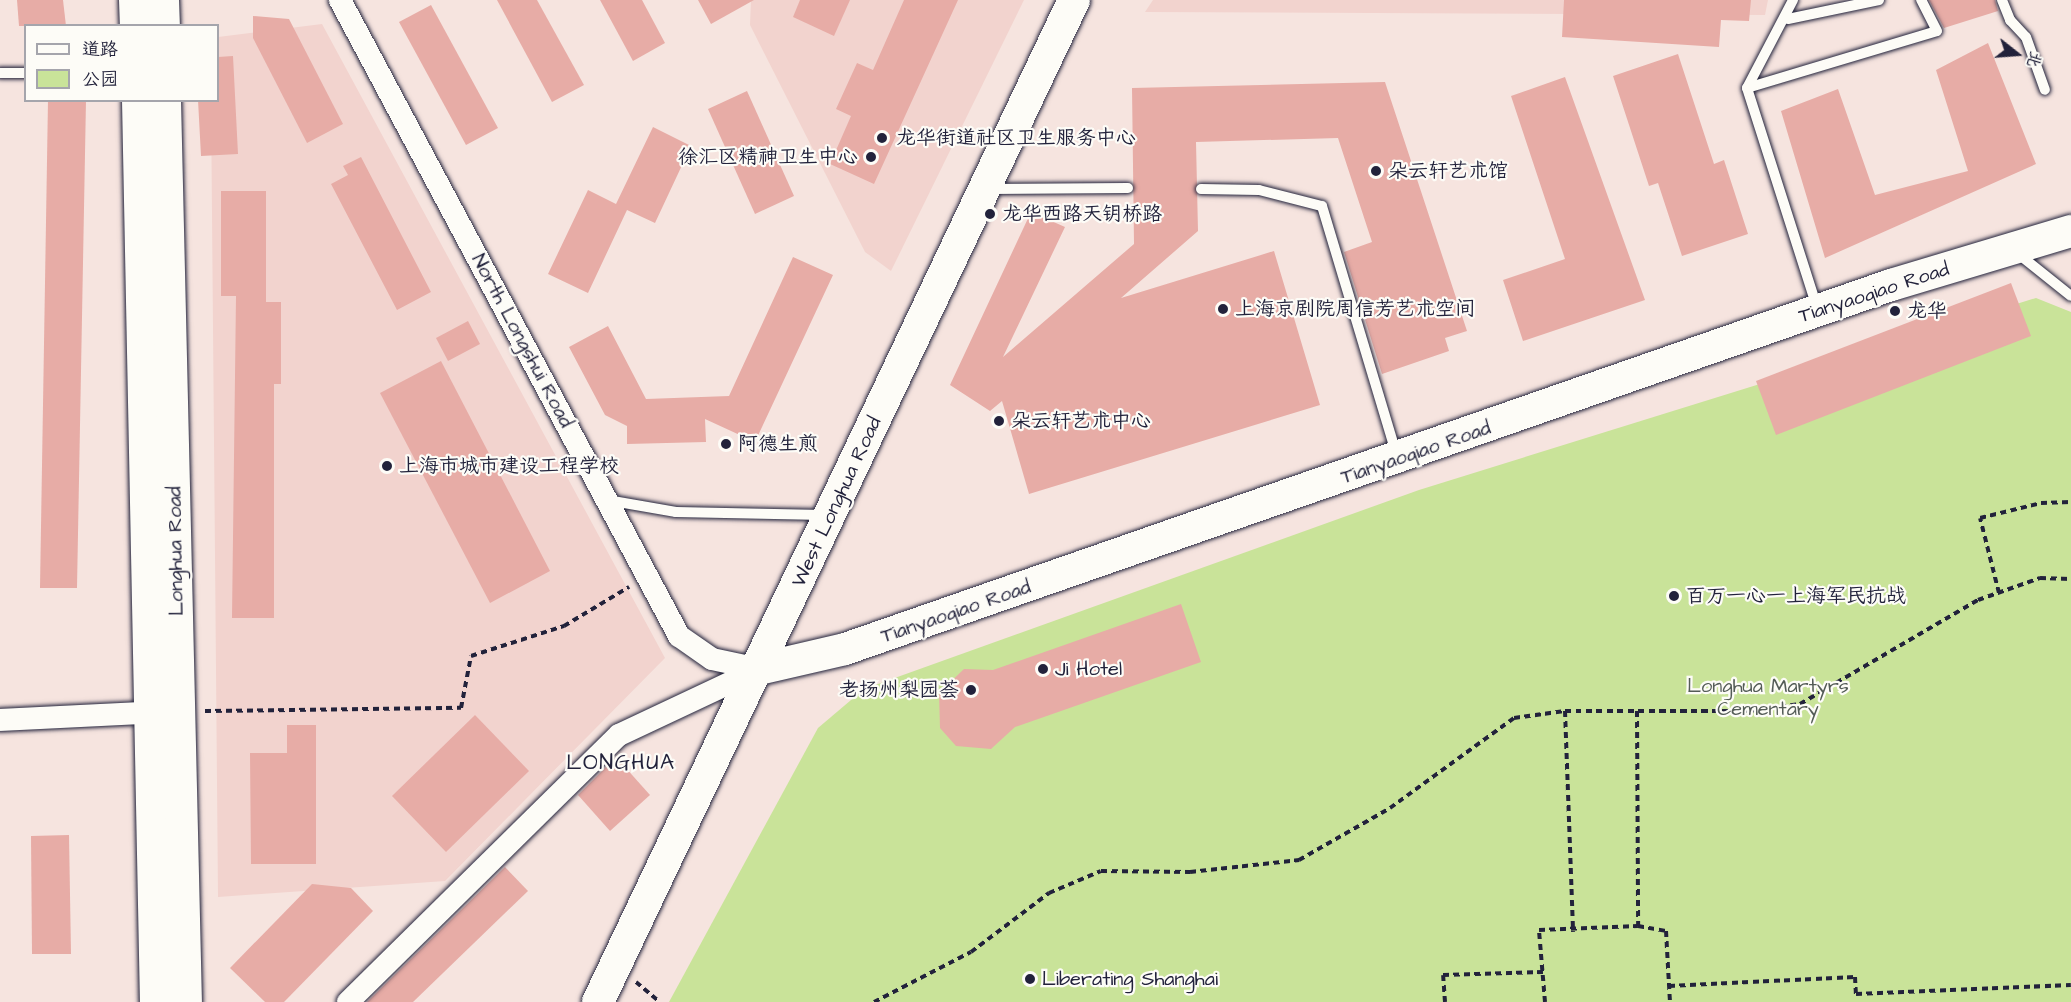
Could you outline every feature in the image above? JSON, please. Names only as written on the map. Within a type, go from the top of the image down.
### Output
[{"type":"street","points":[[135,0],[136,24]]},
{"type":"street","points":[[163,0],[164,24]]},
{"type":"street","name":"North Longshui Road","points":[[340,0],[679,636],[712,659],[759,669]]},
{"type":"street","name":"West Longhua Road","points":[[598,1002],[759,669],[1074,0]]},
{"type":"street","name":"Longhua Road","points":[[138,102],[166,712],[186,1002]]},
{"type":"street","name":"Longhua Road","points":[[156,1002],[166,712],[165,102]]},
{"type":"street","name":"Tianyaoqiao Road","points":[[759,669],[845,650],[1398,460],[1818,311],[2071,231]]},
{"type":"street","points":[[348,1002],[619,735],[759,669]]},
{"type":"street","points":[[0,720],[166,712]]},
{"type":"lane","points":[[1793,0],[1788,19],[1747,88],[1818,311]]},
{"type":"lane","points":[[1788,19],[1879,0]]},
{"type":"lane","points":[[1747,88],[1937,31],[1921,0]]},
{"type":"lane","points":[[2002,0],[2010,20],[2026,37],[2045,90]]},
{"type":"lane","points":[[0,73],[24,73]]},
{"type":"lane","points":[[984,189],[1128,188]]},
{"type":"lane","points":[[1201,189],[1258,190],[1322,206],[1398,460]]},
{"type":"lane","points":[[2013,249],[2071,296]]},
{"type":"lane","points":[[608,500],[676,512],[831,516]]},
{"type":"path","points":[[1999,592],[1980,518],[2041,503],[2071,502]]},
{"type":"path","points":[[166,712],[461,708],[471,656],[564,626],[647,576]]},
{"type":"path","points":[[874,1002],[971,952],[1049,892],[1101,871],[1190,872],[1299,860],[1390,808],[1514,718],[1565,711],[1749,711],[1800,704],[1999,592],[2040,578],[2071,579]]},
{"type":"path","points":[[1565,711],[1573,932]]},
{"type":"path","points":[[1636,711],[1638,926]]},
{"type":"path","points":[[1545,1002],[1539,930],[1573,932],[1638,926],[1666,930],[1670,1002]]},
{"type":"path","points":[[1445,1002],[1443,975],[1543,972]]},
{"type":"path","points":[[1669,987],[1855,977],[1856,994],[2071,985]]},
{"type":"shaded area","name":"龙华街道社区卫生服务中心","points":[[751,0],[1024,0],[891,271],[865,252],[750,25]]},
{"type":"shaded area","points":[[1153,0],[1768,0],[1765,15],[1145,12]]},
{"type":"shaded area","name":"上海市城市建设工程学校","points":[[322,24],[665,658],[445,881],[218,897],[211,102],[219,102],[219,37]]},
{"type":"green space","name":"Longhua Martyrs Cementary","points":[[2036,298],[2071,312],[2071,1002],[669,1002],[818,728],[864,689],[1419,490]]},
{"type":"building","points":[[17,0],[63,0],[66,24],[19,26]]},
{"type":"building","points":[[497,0],[537,0],[584,85],[552,102]]},
{"type":"building","points":[[600,0],[642,0],[665,43],[633,61]]},
{"type":"building","points":[[698,0],[754,0],[711,24]]},
{"type":"building","points":[[800,0],[850,0],[834,36],[793,17]]},
{"type":"building","points":[[904,0],[958,0],[874,184],[830,164],[851,116],[836,109],[857,63],[873,70]]},
{"type":"building","points":[[1564,0],[1751,0],[1749,21],[1721,20],[1719,47],[1562,37]]},
{"type":"building","points":[[1929,0],[1995,0],[1998,11],[1944,28]]},
{"type":"building","points":[[431,5],[498,128],[466,145],[399,22]]},
{"type":"building","points":[[253,16],[289,19],[343,124],[307,143],[253,38]]},
{"type":"building","points":[[1988,43],[2036,164],[1825,258],[1781,111],[1838,89],[1875,195],[1968,171],[1936,70]]},
{"type":"building","points":[[1678,54],[1714,164],[1724,160],[1748,234],[1682,256],[1658,183],[1649,186],[1613,76]]},
{"type":"building","points":[[233,56],[238,154],[201,156],[198,102],[219,102],[219,57]]},
{"type":"building","points":[[1565,77],[1645,300],[1523,341],[1503,280],[1565,259],[1511,96]]},
{"type":"building","points":[[1385,82],[1467,331],[1445,338],[1449,351],[1382,374],[1344,252],[1372,242],[1338,138],[1196,142],[1198,231],[1121,298],[1274,251],[1320,405],[1029,494],[1002,401],[990,411],[950,385],[1031,212],[1065,227],[1003,357],[1134,244],[1132,88]]},
{"type":"building","points":[[747,91],[794,196],[755,214],[708,109]]},
{"type":"building","points":[[48,102],[86,102],[77,588],[40,588]]},
{"type":"building","points":[[653,127],[691,146],[655,223],[627,210],[588,293],[548,274],[588,190],[616,204]]},
{"type":"building","points":[[361,157],[431,292],[397,310],[331,184],[348,175],[343,166]]},
{"type":"building","points":[[221,191],[266,191],[266,302],[281,302],[281,384],[274,384],[274,618],[232,618],[236,296],[221,296]]},
{"type":"building","points":[[793,257],[833,275],[755,442],[705,419],[706,442],[627,444],[627,426],[605,415],[569,347],[608,326],[646,399],[729,396]]},
{"type":"building","points":[[2011,283],[2031,336],[1776,435],[1756,381]]},
{"type":"building","points":[[468,321],[480,344],[448,361],[436,338]]},
{"type":"building","points":[[441,361],[550,571],[490,603],[380,393]]},
{"type":"building","points":[[1181,604],[1201,662],[1015,727],[991,749],[956,746],[940,728],[939,693],[964,669],[993,670]]},
{"type":"building","points":[[475,715],[529,771],[446,852],[392,796]]},
{"type":"building","points":[[287,725],[316,725],[316,864],[251,864],[250,753],[287,753]]},
{"type":"building","points":[[616,757],[650,795],[610,831],[578,795]]},
{"type":"building","points":[[69,835],[71,954],[32,954],[31,836]]},
{"type":"building","points":[[505,867],[528,891],[413,1002],[367,1002]]},
{"type":"building","points":[[312,884],[351,888],[373,911],[284,1002],[265,1002],[230,968]]},
{"type":"place","name":"龙华街道社区卫生服务中心","points":[[882,138]]},
{"type":"place","name":"徐汇区精神卫生中心","points":[[871,157]]},
{"type":"place","name":"朵云轩艺术馆","points":[[1376,171]]},
{"type":"place","name":"龙华西路天钥桥路","points":[[990,214]]},
{"type":"place","name":"上海京剧院周信芳艺术空间","points":[[1223,309]]},
{"type":"place","name":"龙华","points":[[1895,311]]},
{"type":"place","name":"朵云轩艺术中心","points":[[999,421]]},
{"type":"place","name":"阿德生煎","points":[[726,444]]},
{"type":"place","name":"上海市城市建设工程学校","points":[[387,466]]},
{"type":"place","name":"百万一心一上海军民抗战","points":[[1674,596]]},
{"type":"place","name":"Ji Hotel","points":[[1043,669]]},
{"type":"place","name":"老扬州梨园荟","points":[[971,690]]},
{"type":"place","name":"Liberating Shanghai","points":[[1030,979]]},
{"type":"district","name":"LONGHUA","points":[[621,763]]}]
